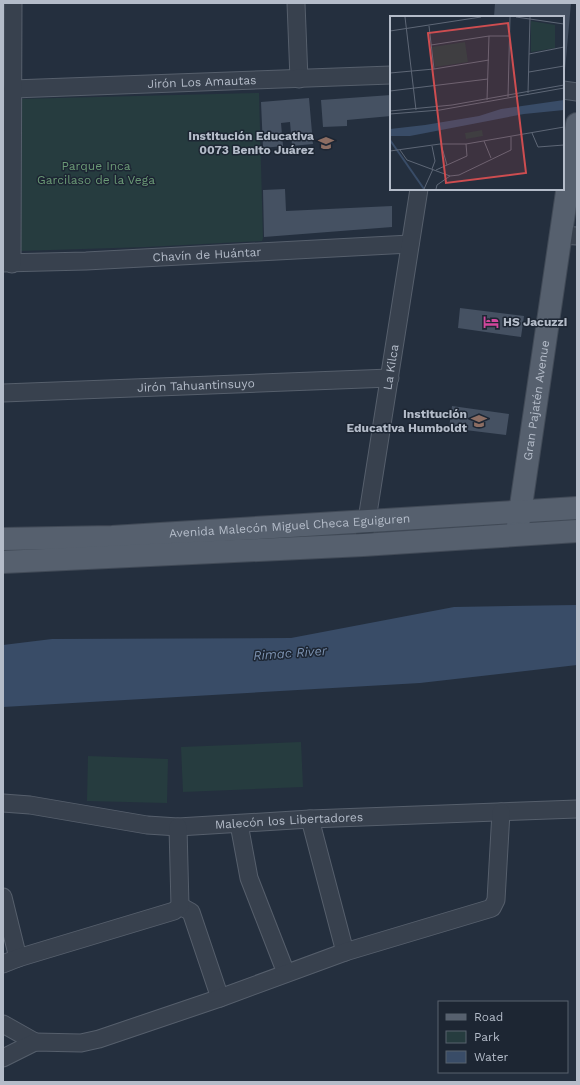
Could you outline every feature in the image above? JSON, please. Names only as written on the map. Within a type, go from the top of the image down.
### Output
[{"type":"main road","name":"Gran Pajatén Avenue","points":[[517,535],[569,236],[577,124]]},
{"type":"main road","name":"Avenida Malecón Miguel Checa Eguiguren","points":[[3,539],[112,537],[520,513],[577,508]]},
{"type":"main road","name":"Avenida Malecón Miguel Checa Eguiguren","points":[[3,562],[363,545],[577,531]]},
{"type":"street","points":[[8,264],[13,89],[13,3]]},
{"type":"street","points":[[296,3],[299,79]]},
{"type":"street","name":"Jirón Los Amautas","points":[[13,89],[390,75]]},
{"type":"street","points":[[564,90],[577,92]]},
{"type":"street","name":"La Kilca","points":[[363,545],[419,190]]},
{"type":"street","name":"Chavín de Huántar","points":[[8,264],[86,262],[410,244]]},
{"type":"street","name":"Jirón Tahuantinsuyo","points":[[3,392],[390,378]]},
{"type":"street","name":"Malecón los Libertadores","points":[[3,803],[30,805],[147,825],[178,827],[577,809]]},
{"type":"street","points":[[3,1058],[35,1042],[81,1043],[99,1039],[220,998],[344,952],[492,908],[496,900],[501,812]]},
{"type":"street","points":[[310,820],[344,952]]},
{"type":"street","points":[[239,824],[249,878],[286,973]]},
{"type":"street","points":[[178,827],[180,906]]},
{"type":"street","points":[[3,897],[11,961],[174,911],[180,906]]},
{"type":"street","points":[[180,906],[191,912],[220,998]]},
{"type":"street","points":[[3,1024],[35,1042]]},
{"type":"green space","name":"Parque Inca Garcilaso de la Vega","points":[[259,93],[262,241],[146,247],[19,251],[18,99]]},
{"type":"green space","points":[[301,742],[303,787],[183,792],[181,747]]},
{"type":"green space","points":[[88,756],[168,759],[167,803],[87,801]]},
{"type":"water","name":"Rimac River","points":[[577,605],[577,665],[420,683],[3,707],[3,645],[52,639],[291,638],[454,607]]},
{"type":"building","points":[[495,3],[571,3],[565,70],[564,16],[494,16]]},
{"type":"building","points":[[390,95],[390,116],[347,120],[347,126],[323,127],[321,100]]},
{"type":"building","points":[[309,98],[313,144],[292,146],[290,122],[281,123],[283,146],[263,148],[261,102]]},
{"type":"building","points":[[285,189],[286,211],[392,206],[392,227],[264,237],[263,190]]},
{"type":"building","name":"HS Jacuzzi","points":[[460,308],[524,316],[521,337],[458,328]]},
{"type":"building","name":"Institución Educativa Humboldt","points":[[452,406],[509,414],[506,435],[449,428]]},
{"type":"place","name":"Institución Educativa 0073 Benito Juárez","points":[[326,143]]},
{"type":"place","name":"HS Jacuzzi","points":[[491,322]]},
{"type":"place","name":"Institución Educativa Humboldt","points":[[479,421]]}]
